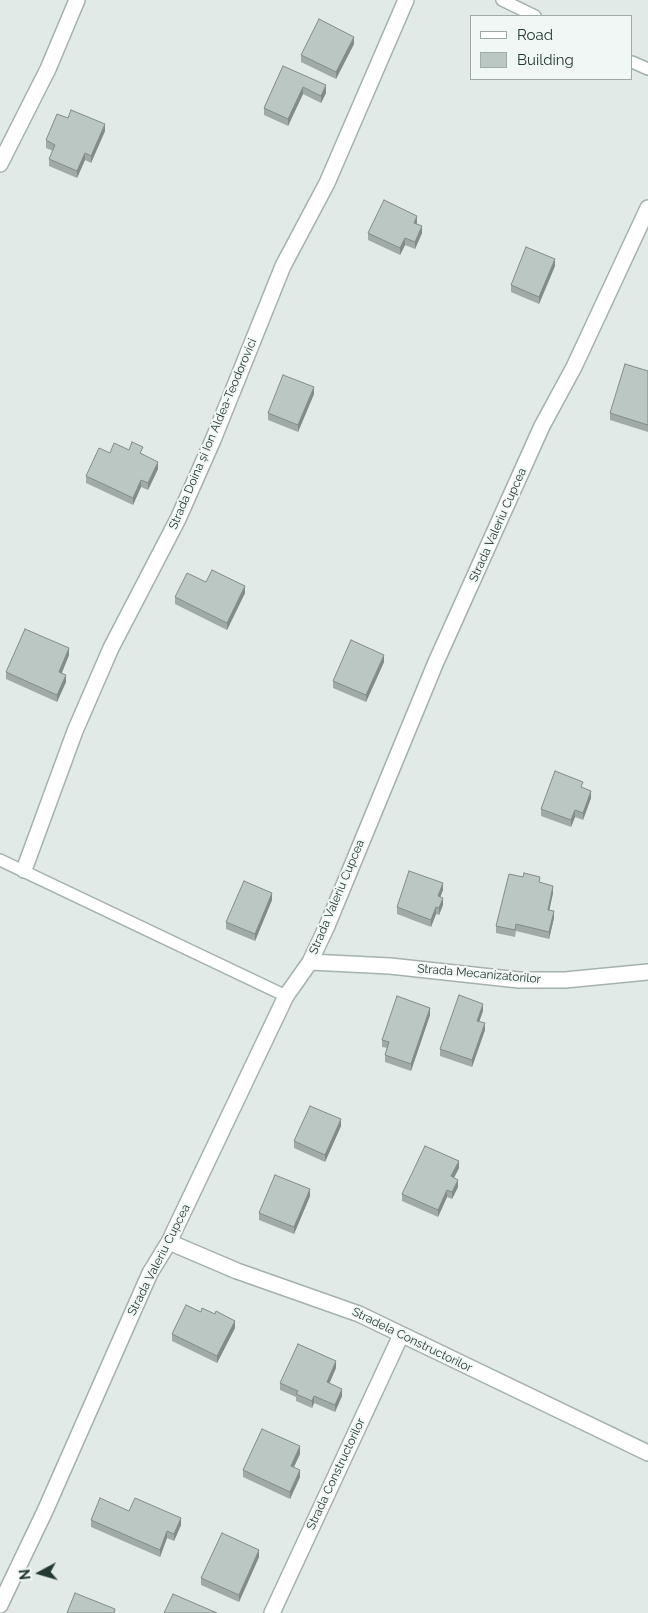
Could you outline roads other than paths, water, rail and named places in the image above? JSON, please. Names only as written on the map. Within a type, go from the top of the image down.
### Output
[{"type":"street","points":[[0,164],[48,68],[77,0]]},
{"type":"street","name":"Strada Doina și Ion Aldea-Teodorovici","points":[[24,870],[75,731],[111,648],[178,520],[213,440],[283,266],[327,183],[406,0]]},
{"type":"street","name":"Strada Valeriu Cupcea","points":[[0,1605],[45,1511],[150,1273],[169,1242],[286,996],[310,962],[327,926],[436,662],[542,426],[574,367],[648,208]]},
{"type":"street","name":"Strada Mecanizatorilor","points":[[310,962],[390,966],[519,980],[565,980],[648,972]]},
{"type":"street","name":"Stradela Constructorilor","points":[[169,1242],[237,1271],[359,1314],[648,1453]]},
{"type":"street","name":"Strada Constructorilor","points":[[272,1613],[401,1335]]},
{"type":"lane","points":[[502,0],[533,15]]},
{"type":"lane","points":[[633,62],[648,69]]},
{"type":"lane","points":[[0,860],[286,996]]}]
